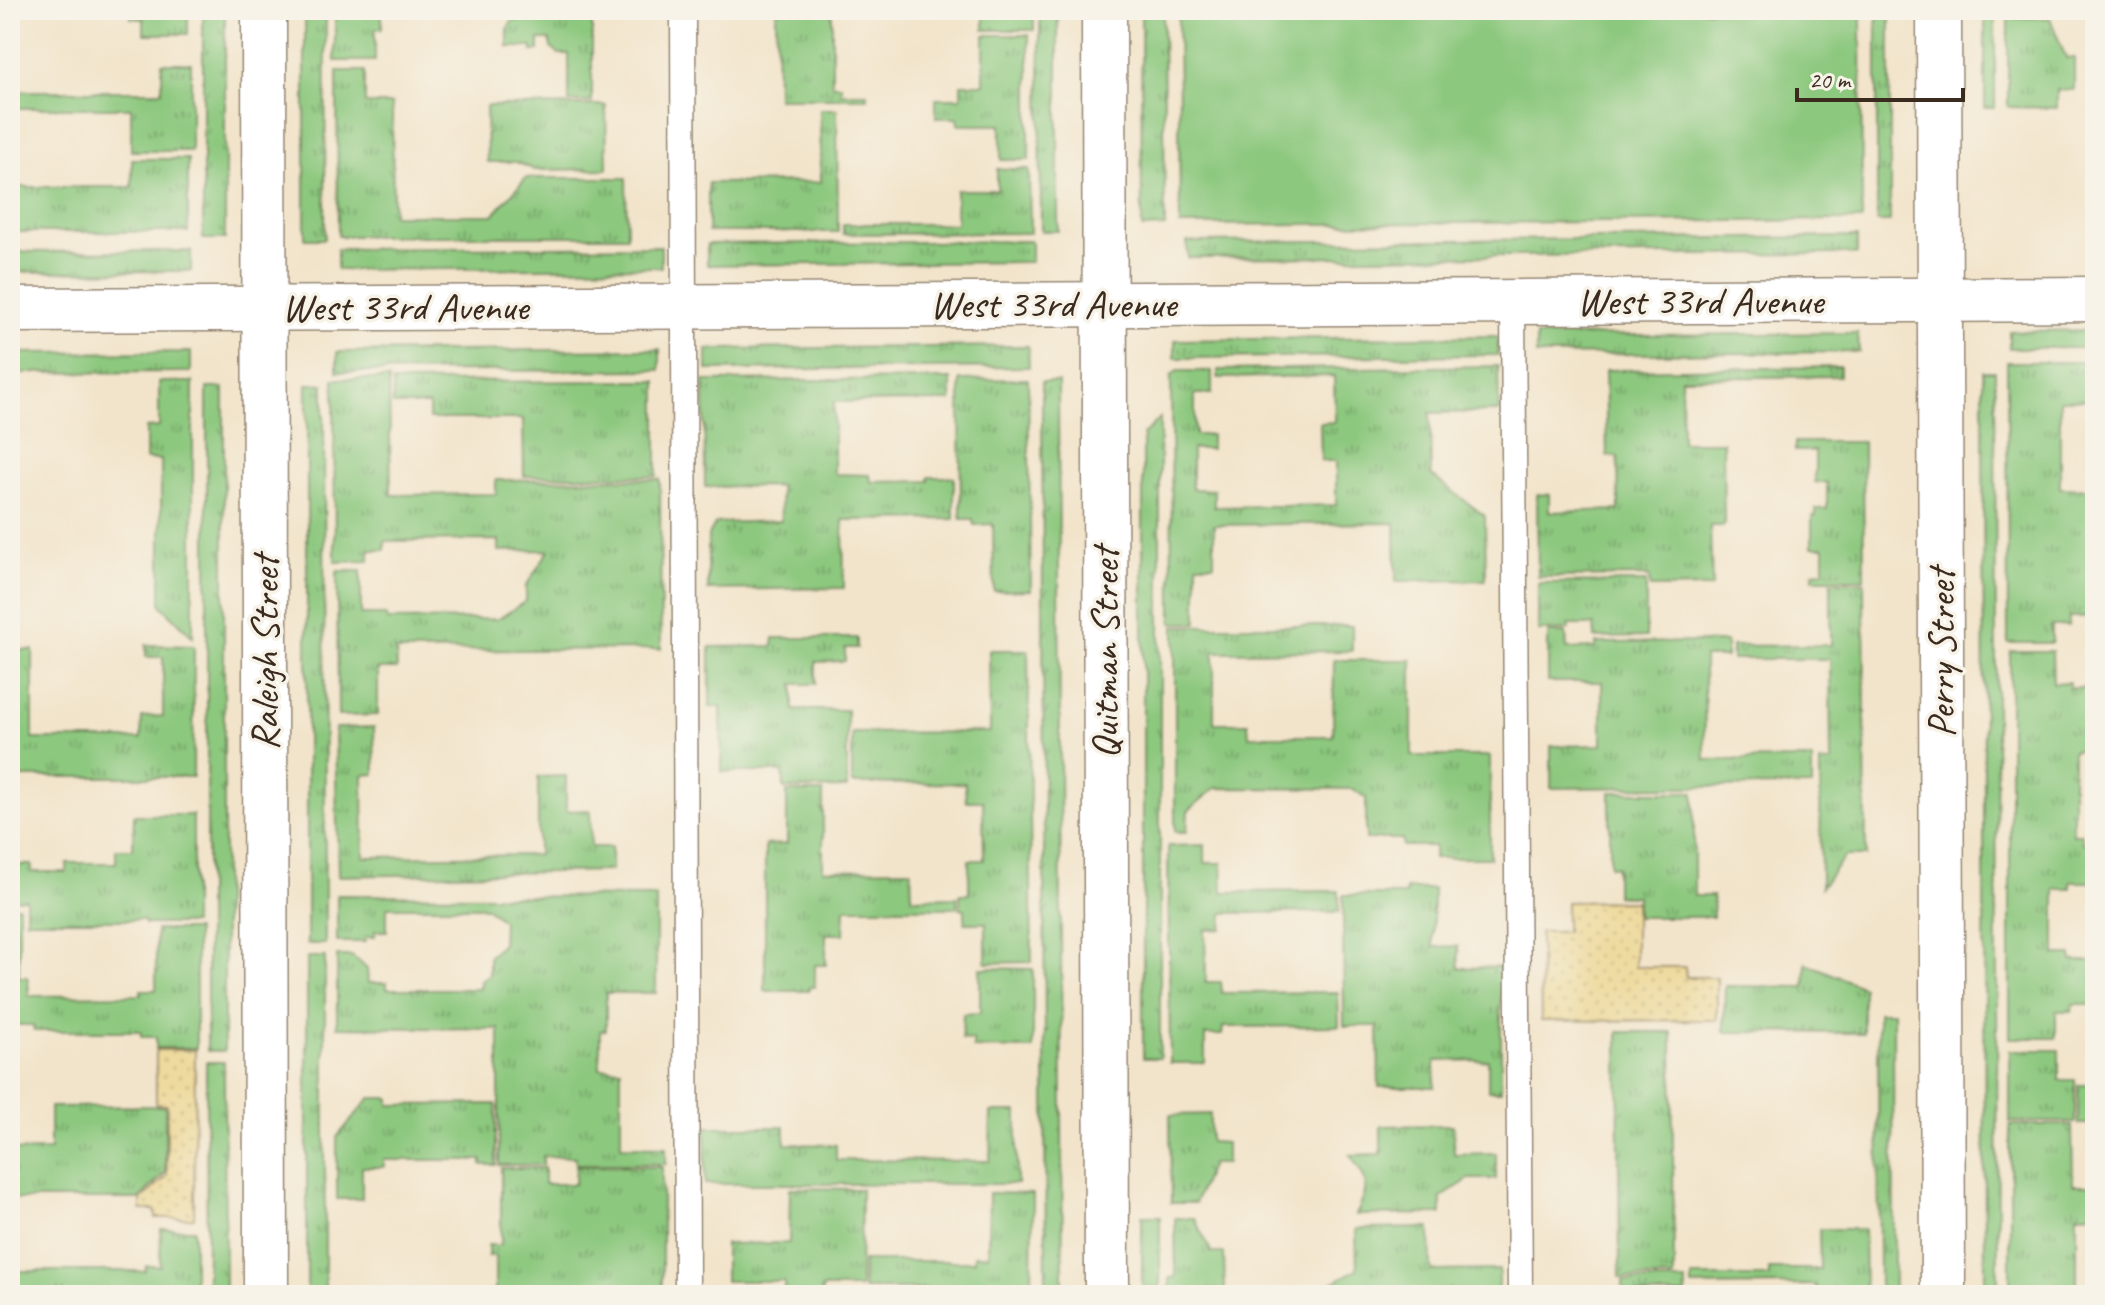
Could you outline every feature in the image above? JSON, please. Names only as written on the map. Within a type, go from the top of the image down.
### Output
[{"type":"street","name":"Raleigh Street","points":[[264,10],[266,1295]]},
{"type":"street","name":"Quitman Street","points":[[1104,10],[1107,1295]]},
{"type":"street","name":"Perry Street","points":[[1939,10],[1943,1295]]},
{"type":"street","name":"West 33rd Avenue","points":[[10,310],[2095,299]]},
{"type":"lane","points":[[683,10],[687,1295]]},
{"type":"lane","points":[[1513,302],[1520,1295]]},
{"type":"green space","points":[[131,10],[188,10],[188,34],[144,34],[144,19],[131,18]]},
{"type":"green space","points":[[203,10],[225,10],[225,239],[203,239]]},
{"type":"green space","points":[[305,10],[326,10],[325,239],[305,239]]},
{"type":"green space","points":[[335,10],[382,10],[382,29],[375,29],[375,61],[335,61]]},
{"type":"green space","points":[[776,10],[832,10],[832,85],[841,85],[841,93],[867,93],[867,98],[777,98]]},
{"type":"green space","points":[[984,10],[1034,10],[1034,30],[984,30]]},
{"type":"green space","points":[[1040,10],[1058,10],[1058,231],[1041,231]]},
{"type":"green space","points":[[1141,10],[1163,10],[1165,227],[1142,228]]},
{"type":"green space","points":[[1178,10],[1861,10],[1862,220],[1180,225]]},
{"type":"green space","points":[[1877,10],[1890,10],[1890,222],[1877,222]]},
{"type":"green space","points":[[1985,10],[1995,10],[1995,108],[1985,108]]},
{"type":"green space","points":[[2008,18],[2050,18],[2066,58],[2074,58],[2074,90],[2057,90],[2057,108],[2008,107]]},
{"type":"green space","points":[[513,20],[592,20],[592,102],[569,102],[569,54],[559,54],[551,48],[550,40],[539,40],[539,51],[532,51],[532,47],[508,47],[508,27]]},
{"type":"green space","points":[[984,35],[1029,35],[1029,160],[1001,160],[1001,125],[959,125],[958,118],[936,118],[936,98],[961,98],[961,84],[984,84]]},
{"type":"green space","points":[[162,63],[191,63],[191,151],[131,151],[131,108],[12,108],[10,113],[10,91],[162,91]]},
{"type":"green space","points":[[337,71],[365,71],[365,104],[392,104],[393,215],[493,215],[526,178],[626,178],[627,236],[338,236]]},
{"type":"green space","points":[[606,105],[607,169],[535,170],[516,162],[487,162],[486,106]]},
{"type":"green space","points":[[820,109],[837,109],[838,232],[708,232],[708,183],[821,182]]},
{"type":"green space","points":[[132,159],[188,159],[188,232],[10,232],[10,187],[132,187]]},
{"type":"green space","points":[[997,169],[1029,169],[1030,233],[843,234],[843,224],[956,224],[956,190],[997,190]]},
{"type":"green space","points":[[1857,237],[1857,254],[1188,258],[1187,242]]},
{"type":"green space","points":[[1031,241],[1031,262],[707,265],[707,244]]},
{"type":"green space","points":[[661,246],[661,267],[337,270],[337,249]]},
{"type":"green space","points":[[191,251],[191,271],[10,272],[10,252]]},
{"type":"green space","points":[[2095,330],[2095,348],[2009,348],[2009,331]]},
{"type":"green space","points":[[1858,333],[1859,352],[1536,355],[1536,336]]},
{"type":"green space","points":[[1498,336],[1498,355],[1175,358],[1175,340]]},
{"type":"green space","points":[[1028,346],[1029,367],[707,370],[707,349]]},
{"type":"green space","points":[[660,349],[660,370],[337,372],[337,352]]},
{"type":"green space","points":[[191,352],[191,372],[10,373],[10,353]]},
{"type":"green space","points":[[2007,362],[2095,362],[2095,399],[2060,400],[2060,488],[2095,489],[2095,617],[2069,617],[2068,626],[2052,626],[2052,643],[2008,643]]},
{"type":"green space","points":[[1498,366],[1499,412],[1430,413],[1431,475],[1485,516],[1486,580],[1396,581],[1395,523],[1214,525],[1214,564],[1197,564],[1197,623],[1172,623],[1171,376],[1177,371],[1212,371],[1212,394],[1195,394],[1195,435],[1211,435],[1211,449],[1192,449],[1192,489],[1214,490],[1214,507],[1336,505],[1336,461],[1321,461],[1320,423],[1335,422],[1334,376],[1218,378],[1218,370]]},
{"type":"green space","points":[[1840,367],[1840,376],[1681,378],[1682,442],[1723,442],[1724,526],[1710,526],[1712,587],[1650,588],[1649,576],[1538,577],[1537,495],[1549,494],[1549,512],[1619,510],[1618,457],[1607,456],[1605,370]]},
{"type":"green space","points":[[1983,371],[1995,371],[1998,1295],[1985,1295]]},
{"type":"green space","points":[[334,379],[389,379],[391,495],[496,494],[496,480],[660,479],[661,649],[396,651],[397,669],[378,669],[378,715],[338,716],[337,571],[361,571],[361,615],[386,615],[387,620],[498,619],[526,601],[526,586],[549,550],[499,551],[499,540],[385,541],[385,550],[369,550],[369,561],[335,562]]},
{"type":"green space","points":[[951,379],[951,401],[834,402],[834,474],[870,475],[871,482],[929,481],[929,477],[954,477],[954,519],[843,520],[844,588],[708,590],[708,535],[716,523],[781,521],[780,486],[705,487],[704,381]]},
{"type":"green space","points":[[1028,379],[1031,590],[994,591],[993,524],[974,525],[973,519],[961,519],[960,380]]},
{"type":"green space","points":[[657,381],[657,476],[524,476],[523,419],[429,419],[429,405],[393,405],[393,382]]},
{"type":"green space","points":[[159,382],[193,382],[193,637],[161,605],[161,460],[146,459],[146,428],[159,427]]},
{"type":"green space","points":[[1042,382],[1058,382],[1063,1295],[1046,1295]]},
{"type":"green space","points":[[307,384],[324,384],[325,944],[307,944]]},
{"type":"green space","points":[[207,388],[224,388],[224,1051],[207,1051]]},
{"type":"green space","points":[[1160,418],[1160,1058],[1143,1058],[1143,435]]},
{"type":"green space","points":[[1795,442],[1863,442],[1864,579],[1813,579],[1813,572],[1824,571],[1824,547],[1812,547],[1812,516],[1816,516],[1816,509],[1827,509],[1827,483],[1815,482],[1815,451],[1795,451]]},
{"type":"green space","points":[[1646,582],[1646,637],[1595,638],[1594,625],[1569,625],[1569,630],[1538,631],[1538,583]]},
{"type":"green space","points":[[1831,582],[1864,582],[1866,856],[1845,856],[1821,887],[1820,763],[1831,763],[1830,659],[1732,659],[1732,646],[1831,645]]},
{"type":"green space","points":[[1175,626],[1352,626],[1352,651],[1214,652],[1214,723],[1248,723],[1249,736],[1333,736],[1334,660],[1412,660],[1412,756],[1490,756],[1490,858],[1434,858],[1434,846],[1403,846],[1402,839],[1366,839],[1366,798],[1353,789],[1215,788],[1188,811],[1187,832],[1175,832]]},
{"type":"green space","points":[[1548,633],[1566,633],[1567,649],[1596,648],[1596,643],[1726,642],[1726,657],[1704,657],[1705,760],[1812,759],[1812,786],[1551,788],[1551,746],[1602,745],[1602,682],[1548,682]]},
{"type":"green space","points":[[774,638],[857,638],[857,648],[845,648],[845,661],[816,662],[816,684],[794,684],[794,710],[847,710],[847,788],[784,789],[783,772],[722,772],[721,707],[710,707],[710,647],[773,646]]},
{"type":"green space","points":[[146,645],[194,646],[193,777],[10,777],[10,650],[33,650],[33,739],[141,739],[142,717],[163,716],[163,657],[146,657]]},
{"type":"green space","points":[[989,650],[1028,650],[1032,962],[986,963],[986,923],[965,923],[960,894],[969,894],[969,860],[984,860],[983,801],[966,801],[965,783],[852,784],[852,733],[990,732]]},
{"type":"green space","points":[[2010,651],[2052,651],[2053,683],[2069,682],[2069,688],[2095,688],[2095,749],[2073,750],[2073,834],[2082,834],[2082,843],[2095,844],[2095,882],[2071,882],[2071,889],[2055,889],[2055,955],[2072,955],[2072,961],[2095,961],[2095,1004],[2073,1004],[2072,1011],[2056,1011],[2056,1038],[2010,1038]]},
{"type":"green space","points":[[374,727],[375,774],[363,775],[364,857],[538,855],[538,777],[566,776],[566,811],[590,810],[591,847],[611,847],[611,871],[338,876],[335,728]]},
{"type":"green space","points":[[787,792],[823,792],[823,870],[911,869],[912,898],[957,897],[957,908],[845,908],[844,934],[826,934],[826,965],[815,965],[815,987],[809,987],[809,991],[765,991],[765,845],[787,844]]},
{"type":"green space","points":[[1610,792],[1694,792],[1694,896],[1713,896],[1713,917],[1637,917],[1637,896],[1616,896],[1616,866],[1610,866]]},
{"type":"green space","points":[[134,815],[193,815],[193,924],[145,924],[144,920],[26,920],[26,899],[10,899],[10,865],[32,865],[32,872],[67,872],[67,863],[116,863],[116,849],[133,849]]},
{"type":"green space","points":[[1205,845],[1205,863],[1222,863],[1223,892],[1339,891],[1339,912],[1223,913],[1222,929],[1205,930],[1206,982],[1221,982],[1222,993],[1338,992],[1339,1026],[1223,1027],[1222,1035],[1205,1035],[1205,1063],[1170,1063],[1168,846]]},
{"type":"green space","points":[[1406,889],[1433,889],[1433,947],[1458,946],[1459,968],[1501,967],[1501,1091],[1488,1091],[1488,1060],[1435,1061],[1435,1087],[1379,1087],[1378,1026],[1344,1026],[1343,895],[1405,895]]},
{"type":"green space","points":[[337,895],[656,897],[656,993],[606,993],[606,1030],[600,1031],[600,1068],[621,1069],[621,1146],[666,1147],[666,1164],[576,1164],[575,1157],[543,1156],[543,1165],[499,1165],[499,1029],[337,1027],[337,956],[352,956],[367,969],[368,983],[387,983],[387,989],[480,989],[481,981],[489,975],[489,956],[502,944],[503,921],[486,907],[387,907],[387,931],[375,931],[375,937],[365,937],[365,942],[337,942]]},
{"type":"green space","points":[[10,906],[19,906],[19,977],[28,977],[29,996],[141,995],[141,990],[156,990],[156,930],[196,930],[196,1048],[156,1048],[156,1037],[141,1037],[141,1031],[34,1031],[33,1025],[10,1025]]},
{"type":"green space","points":[[307,957],[325,957],[325,1295],[307,1295]]},
{"type":"green space","points":[[1806,963],[1863,987],[1863,1033],[1724,1032],[1725,986],[1805,987]]},
{"type":"green space","points":[[980,968],[1033,969],[1033,1049],[973,1048],[973,1040],[962,1039],[963,1014],[980,1013]]},
{"type":"green space","points":[[1878,1012],[1893,1012],[1894,1295],[1879,1295]]},
{"type":"green space","points":[[1618,1032],[1672,1032],[1674,1278],[1620,1278]]},
{"type":"green space","points":[[2010,1050],[2059,1050],[2059,1080],[2075,1080],[2075,1122],[2010,1122]]},
{"type":"green space","points":[[206,1062],[224,1062],[225,1295],[207,1295]]},
{"type":"green space","points":[[2078,1085],[2095,1085],[2095,1124],[2078,1124]]},
{"type":"green space","points":[[370,1098],[390,1098],[390,1105],[496,1104],[496,1165],[482,1165],[482,1160],[384,1160],[384,1167],[362,1167],[362,1199],[337,1199],[337,1137]]},
{"type":"green space","points":[[165,1106],[165,1173],[139,1199],[10,1199],[10,1151],[50,1150],[50,1107]]},
{"type":"green space","points":[[991,1112],[1017,1112],[1017,1184],[705,1184],[706,1127],[785,1127],[785,1144],[836,1145],[836,1160],[990,1161]]},
{"type":"green space","points":[[1210,1114],[1210,1142],[1226,1143],[1226,1164],[1211,1164],[1195,1203],[1171,1203],[1170,1115]]},
{"type":"green space","points":[[1453,1125],[1454,1154],[1496,1153],[1496,1179],[1469,1179],[1441,1198],[1441,1214],[1356,1215],[1364,1197],[1365,1184],[1361,1171],[1350,1155],[1381,1154],[1381,1126]]},
{"type":"green space","points":[[2010,1125],[2072,1125],[2073,1185],[2095,1185],[2095,1213],[2077,1214],[2077,1295],[2010,1295]]},
{"type":"green space","points":[[576,1166],[662,1167],[662,1295],[495,1295],[495,1256],[488,1256],[488,1245],[501,1245],[501,1168],[544,1168],[544,1184],[575,1184]]},
{"type":"green space","points":[[790,1188],[861,1189],[860,1288],[822,1288],[822,1295],[784,1295],[784,1281],[725,1281],[725,1244],[789,1243]]},
{"type":"green space","points":[[989,1193],[1033,1194],[1032,1295],[966,1295],[966,1289],[863,1289],[863,1261],[974,1261],[974,1255],[988,1255]]},
{"type":"green space","points":[[1142,1216],[1160,1216],[1160,1295],[1142,1295]]},
{"type":"green space","points":[[1175,1218],[1194,1218],[1212,1253],[1224,1253],[1225,1295],[1170,1295],[1170,1278],[1176,1277]]},
{"type":"green space","points":[[1430,1228],[1431,1271],[1499,1270],[1499,1295],[1332,1295],[1332,1283],[1357,1269],[1356,1229]]},
{"type":"green space","points":[[161,1229],[194,1229],[194,1295],[13,1295],[14,1271],[145,1271],[146,1266],[160,1266]]},
{"type":"green space","points":[[1819,1229],[1864,1229],[1865,1295],[1816,1295],[1816,1285],[1692,1286],[1692,1277],[1769,1277],[1769,1269],[1820,1269]]},
{"type":"green space","points":[[1623,1281],[1686,1281],[1686,1295],[1623,1295]]},
{"type":"sand","points":[[1635,901],[1635,967],[1685,967],[1686,977],[1717,977],[1717,1020],[1541,1021],[1540,932],[1566,932],[1566,902]]},
{"type":"sand","points":[[156,1050],[195,1050],[194,1218],[156,1218],[155,1210],[141,1210],[141,1200],[167,1176],[167,1105],[156,1104]]}]
